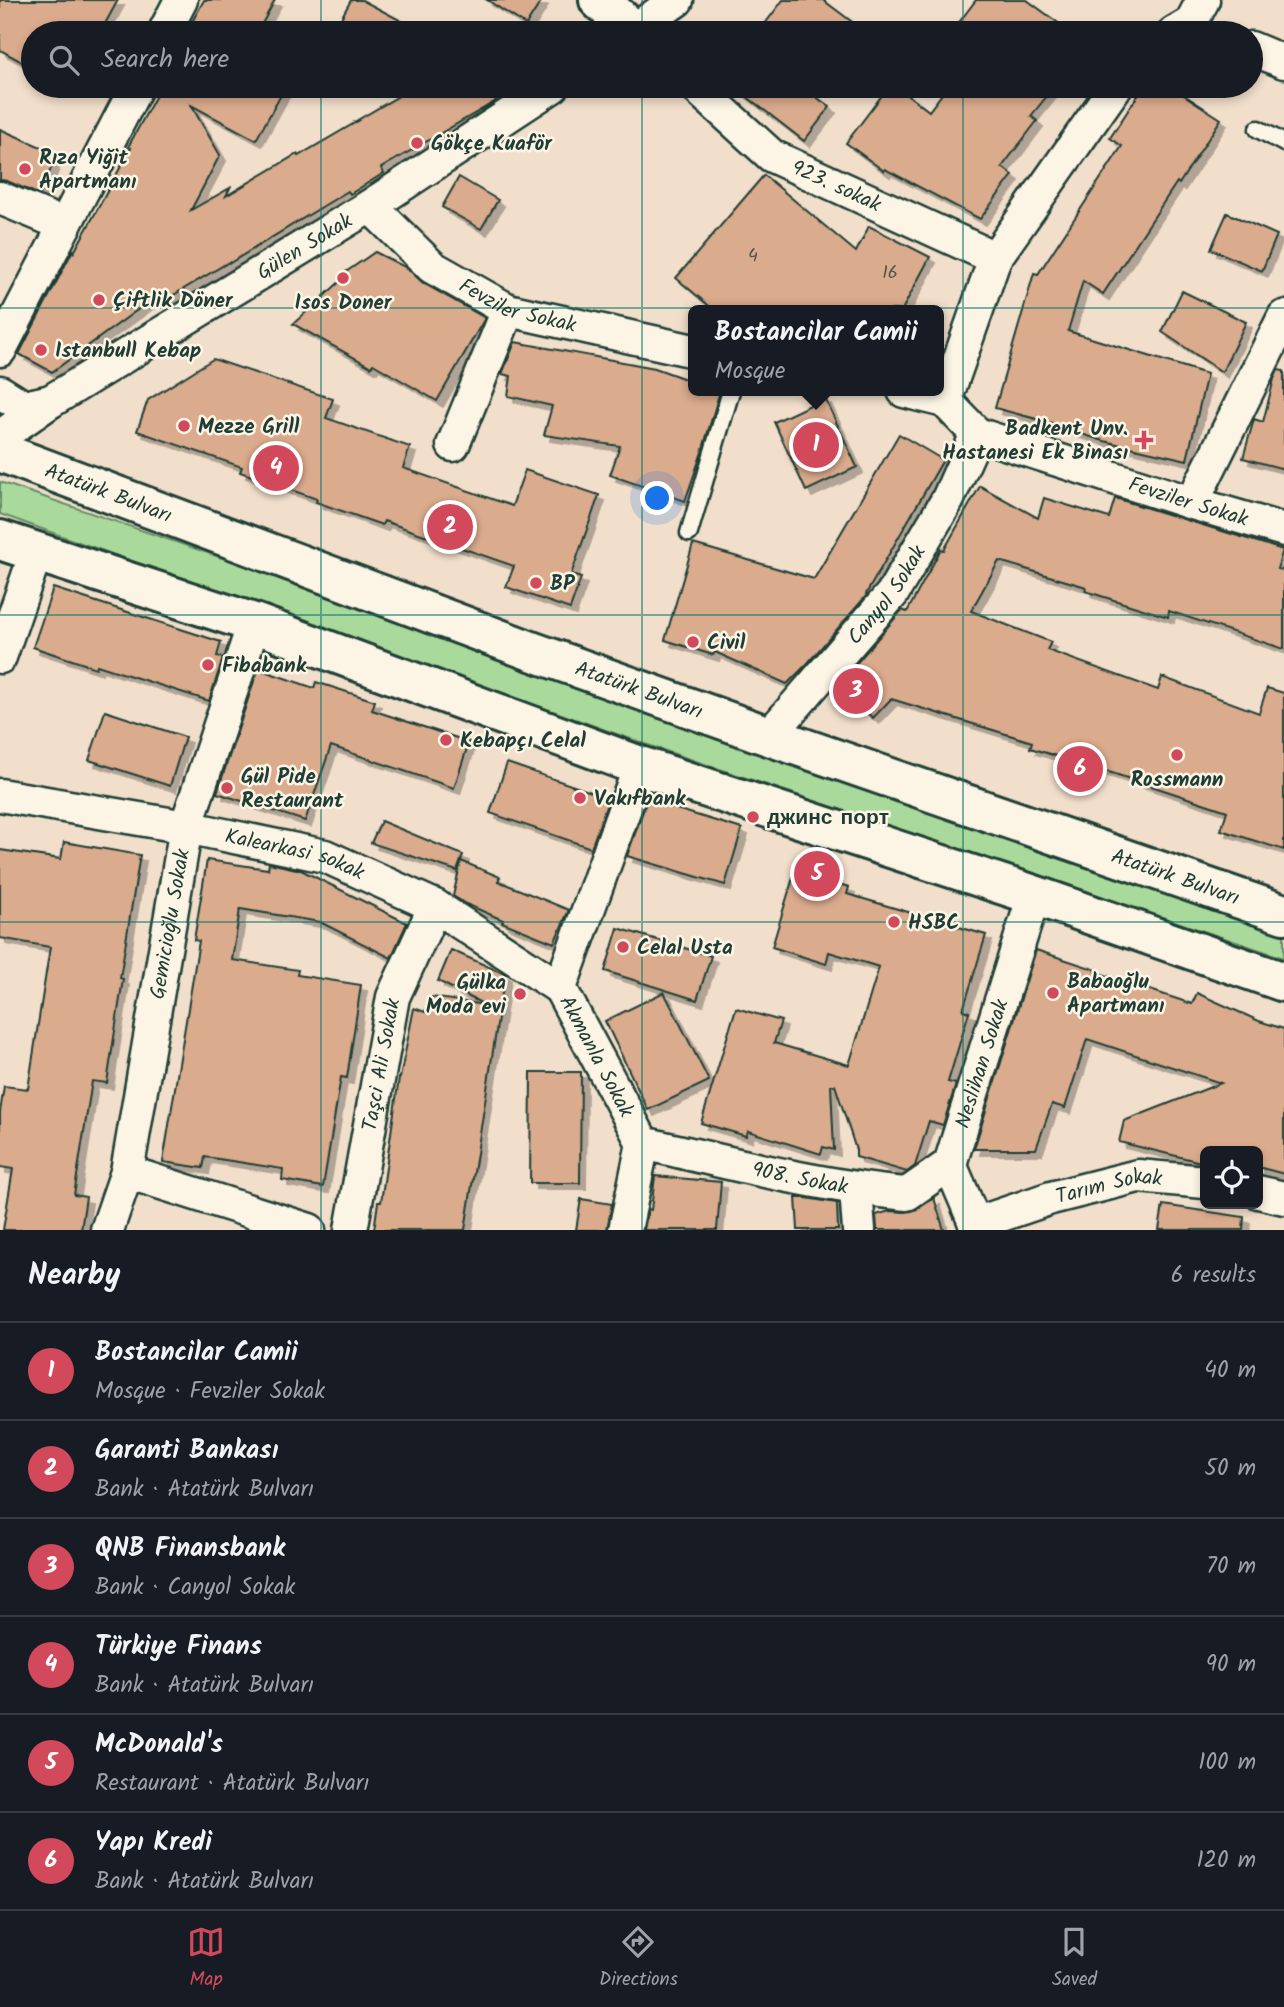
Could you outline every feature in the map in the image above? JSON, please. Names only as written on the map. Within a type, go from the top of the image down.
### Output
[{"type":"street","points":[[170,21],[181,0]]},
{"type":"street","points":[[599,0],[621,21]]},
{"type":"street","points":[[648,21],[677,0]]},
{"type":"street","points":[[1263,53],[1284,62]]},
{"type":"street","points":[[0,349],[131,98]]},
{"type":"street","name":"Gülen Sokak","points":[[0,440],[51,401],[370,206],[535,98]]},
{"type":"street","name":"923. sokak","points":[[708,98],[772,156],[995,258]]},
{"type":"street","points":[[924,396],[945,401],[995,258],[1108,98]]},
{"type":"street","points":[[0,198],[65,225]]},
{"type":"street","name":"Fevziler Sokak","points":[[370,206],[432,267],[508,310],[688,350]]},
{"type":"street","points":[[453,444],[508,310]]},
{"type":"street","points":[[1192,503],[1284,317]]},
{"type":"street","name":"Gülen Sokak","points":[[0,392],[24,407],[51,401]]},
{"type":"street","name":"Fevziler Sokak","points":[[945,401],[977,434],[1284,530]]},
{"type":"street","name":"Canyol Sokak","points":[[769,736],[892,594],[948,499],[977,434]]},
{"type":"street","name":"Atatürk Bulvarı","points":[[0,452],[521,647],[1284,914]]},
{"type":"street","points":[[0,540],[254,623],[640,766],[1034,895],[1284,982]]},
{"type":"street","points":[[0,657],[36,553]]},
{"type":"street","name":"Gemicioğlu Sokak","points":[[107,1230],[127,1172],[186,827],[254,623]]},
{"type":"street","name":"Akmanla Sokak","points":[[625,1230],[643,1143],[561,988],[640,766]]},
{"type":"street","name":"Kalearkasi sokak","points":[[0,795],[186,827],[325,856],[435,906],[561,988]]},
{"type":"street","name":"Neslihan Sokak","points":[[950,1164],[1034,895]]},
{"type":"street","name":"Taşci Ali Sokak","points":[[351,1230],[393,997],[435,906]]},
{"type":"street","name":"908. Sokak","points":[[643,1143],[856,1189],[907,1194],[950,1164]]},
{"type":"street","points":[[950,1164],[976,1227]]},
{"type":"street","points":[[127,1172],[309,1230]]},
{"type":"street","name":"Tarım Sokak","points":[[976,1227],[1051,1198],[1138,1176],[1200,1182]]},
{"type":"street","points":[[856,1189],[859,1230]]},
{"type":"street","points":[[1263,1193],[1284,1198]]},
{"type":"lane","points":[[1258,129],[1284,143]]},
{"type":"lane","points":[[689,533],[730,396]]},
{"type":"green space","points":[[0,482],[1284,921],[1284,958],[645,744],[0,514]]},
{"type":"building","points":[[0,0],[118,0],[107,21],[21,21],[21,61],[0,50]]},
{"type":"building","points":[[204,0],[275,0],[264,21],[193,21]]},
{"type":"building","points":[[351,0],[362,0],[401,21],[340,21]]},
{"type":"building","points":[[487,0],[542,0],[529,21],[520,21]]},
{"type":"building","points":[[783,0],[823,0],[851,21],[767,21]]},
{"type":"building","points":[[976,0],[1027,0],[1056,21],[960,21]]},
{"type":"building","points":[[155,98],[279,98],[256,140],[191,105],[220,155],[191,210],[230,188],[226,196],[396,98],[494,98],[496,101],[381,168],[384,173],[350,194],[348,191],[230,263],[165,300],[158,295],[52,372],[19,354],[73,250],[74,252],[131,148],[128,147]]},
{"type":"building","points":[[748,98],[818,98],[830,107],[804,141]]},
{"type":"building","points":[[880,98],[912,98],[929,111],[939,98],[1045,98],[1031,116],[1037,121],[1002,167],[1013,175],[980,219],[885,169],[884,171],[846,143]]},
{"type":"building","points":[[1136,98],[1189,98],[1221,119],[1103,294],[1083,281],[1068,331],[1207,374],[1187,460],[1104,441],[1058,427],[1059,425],[995,408],[1034,273],[1038,274],[1122,146],[1110,138]]},
{"type":"building","name":"Rıza Yiğit Apartmanı","points":[[0,129],[57,154],[40,195],[0,180]]},
{"type":"building","points":[[764,175],[856,252],[869,226],[930,257],[905,305],[708,305],[676,278]]},
{"type":"building","points":[[459,177],[498,200],[481,229],[442,207]]},
{"type":"building","points":[[1227,213],[1277,235],[1262,271],[1211,249]]},
{"type":"building","points":[[375,252],[407,268],[423,283],[485,318],[437,401],[373,364],[371,367],[293,324],[344,278],[340,276]]},
{"type":"building","points":[[1182,291],[1246,322],[1222,372],[1162,332]]},
{"type":"building","points":[[515,342],[655,368],[688,380],[688,396],[719,396],[685,501],[610,475],[620,446],[544,435],[552,406],[508,396],[511,376],[502,374]]},
{"type":"building","points":[[213,359],[333,399],[326,418],[410,447],[403,468],[512,506],[525,470],[599,495],[571,575],[581,578],[570,609],[506,587],[514,566],[384,521],[382,525],[316,502],[317,499],[240,472],[242,467],[137,431],[148,400]]},
{"type":"building","points":[[1278,370],[1284,371],[1284,469],[1243,458],[1254,419],[1263,422]]},
{"type":"building","points":[[825,398],[857,467],[806,491],[774,422]]},
{"type":"building","points":[[899,434],[943,460],[867,595],[787,684],[715,652],[713,655],[665,640],[693,544],[814,579]]},
{"type":"building","points":[[980,486],[1038,518],[1044,498],[1109,518],[1115,498],[1283,550],[1277,569],[1284,570],[1284,649],[1169,611],[1168,617],[1085,591],[1086,587],[999,561],[971,611],[1051,642],[1047,650],[1158,690],[1162,677],[1259,713],[1267,688],[1284,693],[1284,850],[1221,830],[1227,811],[1030,748],[1032,742],[891,699],[873,718],[836,687],[902,610],[907,612],[941,549],[944,550]]},
{"type":"building","points":[[53,588],[221,642],[217,656],[223,658],[209,701],[33,647]]},
{"type":"building","points":[[258,669],[314,688],[316,682],[375,701],[372,710],[469,742],[454,788],[331,746],[305,821],[217,793]]},
{"type":"building","points":[[105,711],[185,737],[170,786],[89,760]]},
{"type":"building","points":[[507,763],[609,798],[591,848],[490,813]]},
{"type":"building","points":[[647,800],[742,829],[725,885],[627,856]]},
{"type":"building","points":[[381,821],[463,855],[457,871],[371,843]]},
{"type":"building","points":[[64,842],[140,855],[120,978],[123,979],[107,1083],[92,1081],[74,1195],[86,1197],[81,1230],[3,1230],[13,1169],[0,1167],[0,1112],[4,1086],[28,1089],[50,947],[0,938],[0,850],[61,859]]},
{"type":"building","points":[[207,860],[268,869],[269,863],[301,870],[407,923],[391,958],[320,922],[240,909],[232,960],[298,970],[297,975],[361,985],[347,1078],[341,1077],[323,1187],[282,1180],[283,1169],[205,1157],[203,1168],[163,1162],[199,941],[194,940]]},
{"type":"building","points":[[461,861],[500,877],[498,881],[569,910],[554,943],[502,922],[503,920],[453,896]]},
{"type":"building","points":[[795,871],[849,887],[847,894],[986,935],[963,1010],[969,1012],[948,1082],[956,1084],[943,1125],[929,1121],[915,1166],[907,1172],[856,1157],[835,1085],[831,1085],[834,1150],[823,1147],[821,1154],[748,1131],[746,1136],[701,1123],[736,1008],[781,1021],[774,1043],[849,1065],[879,967],[829,952],[826,964],[772,947]]},
{"type":"building","points":[[618,928],[711,956],[697,1000],[605,971]]},
{"type":"building","points":[[451,950],[505,974],[465,1230],[374,1230],[378,1202],[381,1202],[399,1078],[414,1008],[425,1012],[432,997],[485,1005],[438,981]]},
{"type":"building","points":[[1036,950],[1192,1004],[1197,993],[1259,1021],[1284,1029],[1284,1174],[1263,1168],[1263,1146],[1200,1146],[1200,1162],[1119,1142],[1124,1121],[1221,1083],[1087,1039],[1065,1108],[1052,1104],[1036,1149],[974,1149]]},
{"type":"building","points":[[664,992],[709,1081],[648,1110],[605,1021]]},
{"type":"building","points":[[531,1072],[581,1072],[580,1183],[530,1183]]},
{"type":"building","points":[[655,1176],[721,1182],[717,1230],[644,1230],[648,1209],[651,1210]]},
{"type":"building","points":[[796,1198],[837,1203],[838,1230],[798,1230]]},
{"type":"building","points":[[934,1198],[944,1230],[877,1230],[876,1215],[917,1209]]},
{"type":"building","points":[[581,1199],[612,1204],[607,1230],[576,1230]]},
{"type":"building","points":[[1163,1205],[1244,1217],[1243,1230],[1159,1230]]},
{"type":"place","name":"Gökçe Kuaför","points":[[417,143]]},
{"type":"place","name":"Rıza Yiğit Apartmanı","points":[[25,169]]},
{"type":"place","name":"Isos Doner","points":[[343,278]]},
{"type":"place","name":"Çiftlik Döner","points":[[99,300]]},
{"type":"place","name":"Istanbull Kebap","points":[[41,350]]},
{"type":"place","name":"Mezze Grill","points":[[184,426]]},
{"type":"place","name":"Badkent Unv. Hastanesi Ek Binası","points":[[1144,440]]},
{"type":"place","name":"Bostancilar Camii","points":[[816,445]]},
{"type":"place","name":"Türkiye Finans","points":[[276,468]]},
{"type":"place","name":"Garanti Bankası","points":[[450,527]]},
{"type":"place","name":"BP","points":[[536,583]]},
{"type":"place","name":"Civil","points":[[693,642]]},
{"type":"place","name":"Fibabank","points":[[208,665]]},
{"type":"place","name":"QNB Finansbank","points":[[856,691]]},
{"type":"place","name":"Kebapçı Celal","points":[[446,740]]},
{"type":"place","name":"Rossmann","points":[[1177,755]]},
{"type":"place","name":"Yapı Kredi","points":[[1080,769]]},
{"type":"place","name":"Gül Pide Restaurant","points":[[227,788]]},
{"type":"place","name":"Vakıfbank","points":[[580,798]]},
{"type":"place","name":"джинс порт","points":[[753,817]]},
{"type":"place","name":"McDonald's","points":[[817,874]]},
{"type":"place","name":"HSBC","points":[[894,922]]},
{"type":"place","name":"Celal Usta","points":[[623,947]]},
{"type":"place","name":"Babaoğlu Apartmanı","points":[[1053,993]]},
{"type":"place","name":"Gülka Moda evi","points":[[520,994]]}]
